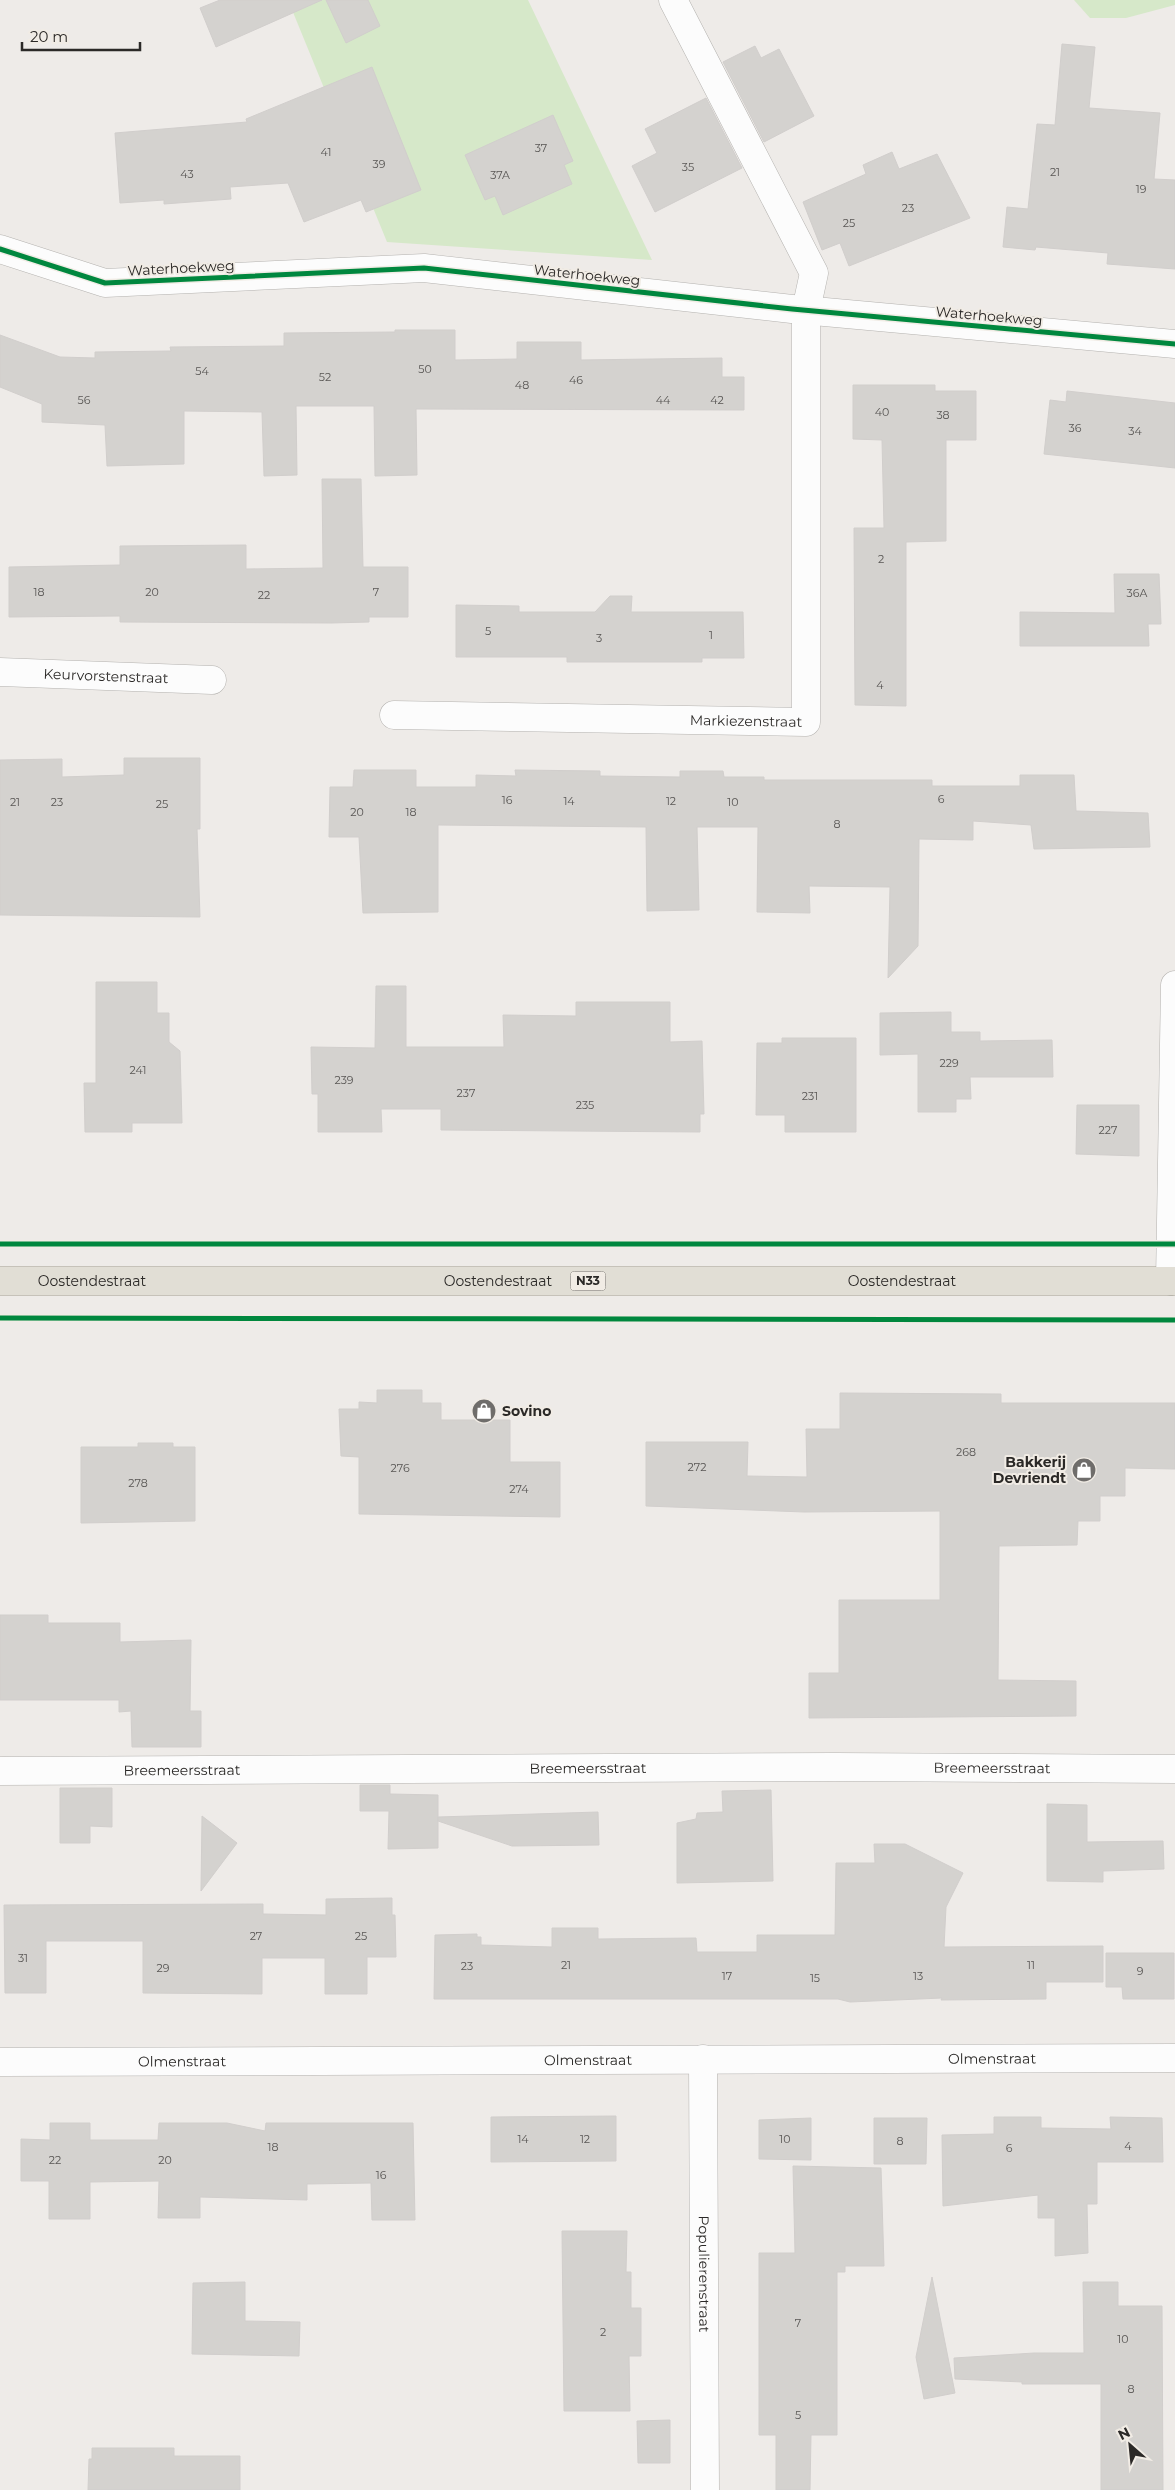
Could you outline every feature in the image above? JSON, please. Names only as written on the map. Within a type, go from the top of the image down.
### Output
[{"type":"main road","name":"Oostendestraat","points":[[0,1281],[1172,1281]]},
{"type":"street","points":[[673,0],[814,273],[806,310]]},
{"type":"street","name":"Waterhoekweg","points":[[0,249],[105,283],[424,268],[806,310],[1175,344]]},
{"type":"street","name":"Markiezenstraat","points":[[394,715],[806,722],[806,310]]},
{"type":"street","name":"Keurvorstenstraat","points":[[0,672],[212,680]]},
{"type":"street","points":[[1172,1281],[1175,984]]},
{"type":"street","name":"Breemeersstraat","points":[[0,1771],[825,1767],[1175,1769]]},
{"type":"street","name":"Olmenstraat","points":[[0,2062],[1175,2058]]},
{"type":"street","name":"Populierenstraat","points":[[703,2059],[704,2490]]},
{"type":"green space","points":[[288,0],[528,0],[652,260],[387,242]]},
{"type":"green space","points":[[1074,0],[1175,0],[1175,5],[1126,18],[1090,18]]},
{"type":"building","points":[[220,0],[322,0],[216,47],[200,8]]},
{"type":"building","points":[[326,0],[368,0],[380,26],[346,43]]},
{"type":"building","points":[[1062,44],[1095,47],[1089,108],[1160,113],[1154,179],[1175,180],[1175,269],[1107,264],[1108,253],[1036,247],[1035,250],[1003,247],[1007,207],[1028,209],[1037,124],[1055,125]]},
{"type":"building","points":[[755,46],[761,58],[779,49],[814,116],[764,142],[723,62]]},
{"type":"building","points":[[372,67],[421,190],[366,212],[361,200],[304,222],[288,183],[230,187],[231,199],[164,204],[164,200],[120,203],[115,133],[247,122],[246,119]]},
{"type":"building","points":[[706,98],[742,168],[655,212],[632,166],[657,153],[645,129]]},
{"type":"building","points":[[553,115],[573,161],[564,165],[572,184],[503,215],[495,196],[485,200],[465,155]]},
{"type":"building","points":[[892,152],[899,169],[937,154],[970,218],[849,266],[840,243],[822,250],[803,202],[866,174],[863,165]]},
{"type":"building","points":[[395,330],[455,330],[455,360],[517,359],[517,342],[581,342],[581,360],[722,358],[722,377],[744,377],[744,410],[416,409],[417,475],[375,476],[374,406],[296,406],[297,475],[264,476],[262,412],[184,411],[184,464],[107,466],[105,425],[42,422],[42,404],[0,387],[0,335],[60,357],[95,358],[95,352],[171,351],[170,347],[284,346],[284,333],[395,332]]},
{"type":"building","points":[[853,385],[935,385],[935,391],[976,391],[976,440],[946,440],[946,541],[906,542],[906,706],[855,705],[854,528],[884,528],[882,440],[853,439]]},
{"type":"building","points":[[1067,391],[1175,403],[1175,468],[1044,454],[1050,400],[1066,402]]},
{"type":"building","points":[[322,479],[361,479],[363,567],[408,567],[408,617],[369,617],[369,622],[331,623],[120,622],[120,616],[9,617],[9,567],[120,565],[120,546],[246,545],[246,569],[323,568]]},
{"type":"building","points":[[1114,574],[1159,574],[1161,624],[1148,624],[1149,646],[1020,646],[1020,612],[1115,613]]},
{"type":"building","points":[[610,596],[632,596],[631,612],[743,612],[744,658],[702,658],[702,662],[567,662],[567,657],[456,657],[456,605],[519,606],[519,612],[595,612]]},
{"type":"building","points":[[124,758],[200,758],[200,829],[197,829],[200,917],[0,915],[0,760],[62,759],[62,777],[124,775]]},
{"type":"building","points":[[354,770],[416,770],[416,787],[476,787],[476,775],[516,776],[515,770],[600,771],[600,776],[680,777],[680,771],[723,771],[724,777],[764,777],[764,780],[932,780],[932,786],[1020,786],[1020,775],[1074,775],[1076,811],[1148,813],[1150,847],[1034,849],[1031,825],[973,821],[973,840],[919,839],[918,946],[888,978],[890,887],[809,886],[810,913],[757,912],[758,827],[697,827],[699,910],[647,911],[646,827],[438,825],[438,912],[363,913],[359,837],[329,837],[330,787],[353,787]]},
{"type":"building","points":[[96,982],[157,982],[157,1013],[169,1013],[169,1042],[180,1051],[182,1123],[132,1123],[132,1132],[85,1132],[84,1083],[96,1083]]},
{"type":"building","points":[[376,986],[406,986],[406,1047],[504,1047],[503,1015],[576,1016],[576,1002],[670,1002],[670,1042],[702,1041],[704,1114],[700,1114],[700,1132],[441,1130],[441,1109],[381,1109],[382,1132],[318,1132],[318,1094],[312,1094],[311,1047],[375,1048]]},
{"type":"building","points":[[951,1012],[951,1032],[980,1032],[980,1041],[1052,1040],[1053,1077],[970,1077],[971,1099],[956,1099],[956,1112],[918,1112],[918,1054],[880,1055],[880,1013]]},
{"type":"building","points":[[782,1038],[856,1038],[856,1132],[785,1132],[785,1115],[756,1115],[757,1043],[782,1043]]},
{"type":"building","points":[[1077,1105],[1139,1105],[1139,1156],[1076,1154]]},
{"type":"building","points":[[377,1390],[422,1390],[422,1403],[441,1403],[441,1420],[510,1420],[510,1462],[560,1462],[560,1517],[359,1514],[359,1457],[341,1456],[339,1409],[359,1409],[359,1402],[377,1403]]},
{"type":"building","points":[[840,1393],[1001,1394],[1001,1403],[1175,1403],[1175,1469],[1125,1468],[1125,1496],[1100,1496],[1100,1521],[1078,1521],[1077,1545],[999,1546],[998,1680],[1076,1681],[1076,1716],[809,1718],[809,1673],[839,1673],[839,1600],[940,1600],[940,1511],[804,1512],[646,1506],[646,1442],[748,1442],[747,1476],[807,1477],[806,1429],[840,1429]]},
{"type":"building","points":[[138,1443],[173,1443],[173,1447],[195,1447],[195,1521],[81,1523],[81,1447],[138,1447]]},
{"type":"building","points":[[0,1615],[48,1615],[48,1623],[120,1623],[120,1642],[191,1640],[190,1711],[201,1711],[201,1747],[132,1747],[131,1711],[119,1712],[119,1700],[0,1700]]},
{"type":"building","points":[[360,1785],[390,1785],[390,1794],[438,1795],[438,1848],[388,1849],[389,1811],[360,1811]]},
{"type":"building","points":[[60,1788],[112,1788],[112,1827],[90,1826],[90,1843],[60,1843]]},
{"type":"building","points":[[771,1790],[773,1881],[677,1883],[677,1823],[696,1819],[697,1813],[723,1812],[722,1791]]},
{"type":"building","points":[[1047,1804],[1087,1805],[1087,1842],[1163,1841],[1164,1869],[1103,1871],[1103,1882],[1047,1881]]},
{"type":"building","points":[[598,1812],[599,1845],[512,1846],[438,1821],[438,1817]]},
{"type":"building","points":[[202,1816],[237,1843],[201,1891]]},
{"type":"building","points":[[874,1844],[905,1844],[963,1873],[946,1907],[944,1947],[1103,1946],[1103,1982],[1046,1982],[1046,1999],[941,2000],[942,1998],[850,2002],[838,1999],[434,1999],[435,1935],[477,1934],[477,1937],[481,1937],[481,1945],[552,1947],[552,1928],[598,1928],[598,1939],[696,1938],[697,1952],[757,1952],[757,1935],[835,1935],[836,1863],[875,1863]]},
{"type":"building","points":[[392,1898],[392,1915],[395,1915],[396,1957],[367,1957],[367,1994],[325,1994],[325,1958],[262,1958],[262,1994],[143,1993],[143,1941],[46,1941],[46,1993],[5,1993],[4,1905],[263,1904],[263,1914],[326,1915],[326,1899]]},
{"type":"building","points":[[1106,1953],[1174,1953],[1174,1999],[1123,1999],[1122,1987],[1106,1987]]},
{"type":"building","points":[[616,2116],[616,2161],[491,2162],[491,2117]]},
{"type":"building","points":[[994,2117],[1041,2117],[1041,2128],[1111,2129],[1110,2117],[1162,2118],[1163,2162],[1097,2162],[1097,2204],[1087,2204],[1088,2253],[1055,2256],[1055,2218],[1038,2218],[1038,2195],[943,2206],[942,2135],[994,2134]]},
{"type":"building","points":[[811,2118],[811,2160],[759,2159],[759,2120]]},
{"type":"building","points":[[874,2118],[927,2118],[926,2164],[874,2164]]},
{"type":"building","points":[[50,2123],[90,2123],[90,2140],[158,2140],[159,2123],[227,2123],[265,2131],[266,2123],[413,2123],[415,2220],[372,2220],[371,2183],[307,2184],[307,2200],[200,2197],[200,2218],[158,2218],[159,2181],[90,2182],[90,2219],[49,2219],[49,2181],[21,2181],[21,2139],[50,2140]]},
{"type":"building","points":[[793,2166],[881,2168],[884,2266],[845,2266],[845,2272],[837,2272],[837,2435],[811,2435],[810,2490],[776,2490],[776,2435],[759,2435],[759,2253],[795,2253]]},
{"type":"building","points":[[562,2231],[627,2231],[626,2272],[631,2272],[631,2308],[641,2308],[641,2356],[629,2356],[630,2411],[564,2411]]},
{"type":"building","points":[[932,2277],[955,2393],[924,2399],[916,2357]]},
{"type":"building","points":[[245,2282],[245,2321],[300,2322],[299,2356],[192,2354],[193,2283]]},
{"type":"building","points":[[1083,2282],[1118,2282],[1118,2306],[1162,2306],[1163,2490],[1101,2490],[1101,2384],[1022,2384],[1022,2382],[955,2379],[954,2358],[1034,2353],[1084,2353]]},
{"type":"building","points":[[670,2420],[670,2463],[638,2463],[637,2421]]},
{"type":"building","points":[[92,2448],[174,2448],[174,2456],[240,2456],[240,2490],[88,2490],[89,2459],[92,2459]]},
{"type":"cycle path","points":[[0,249],[105,283],[424,268],[792,309],[1175,344]]},
{"type":"cycle path","points":[[0,1244],[1175,1244]]},
{"type":"cycle path","points":[[0,1318],[1175,1320]]},
{"type":"place","name":"Sovino","points":[[484,1411]]},
{"type":"place","name":"Bakkerij Devriendt","points":[[1084,1470]]}]
